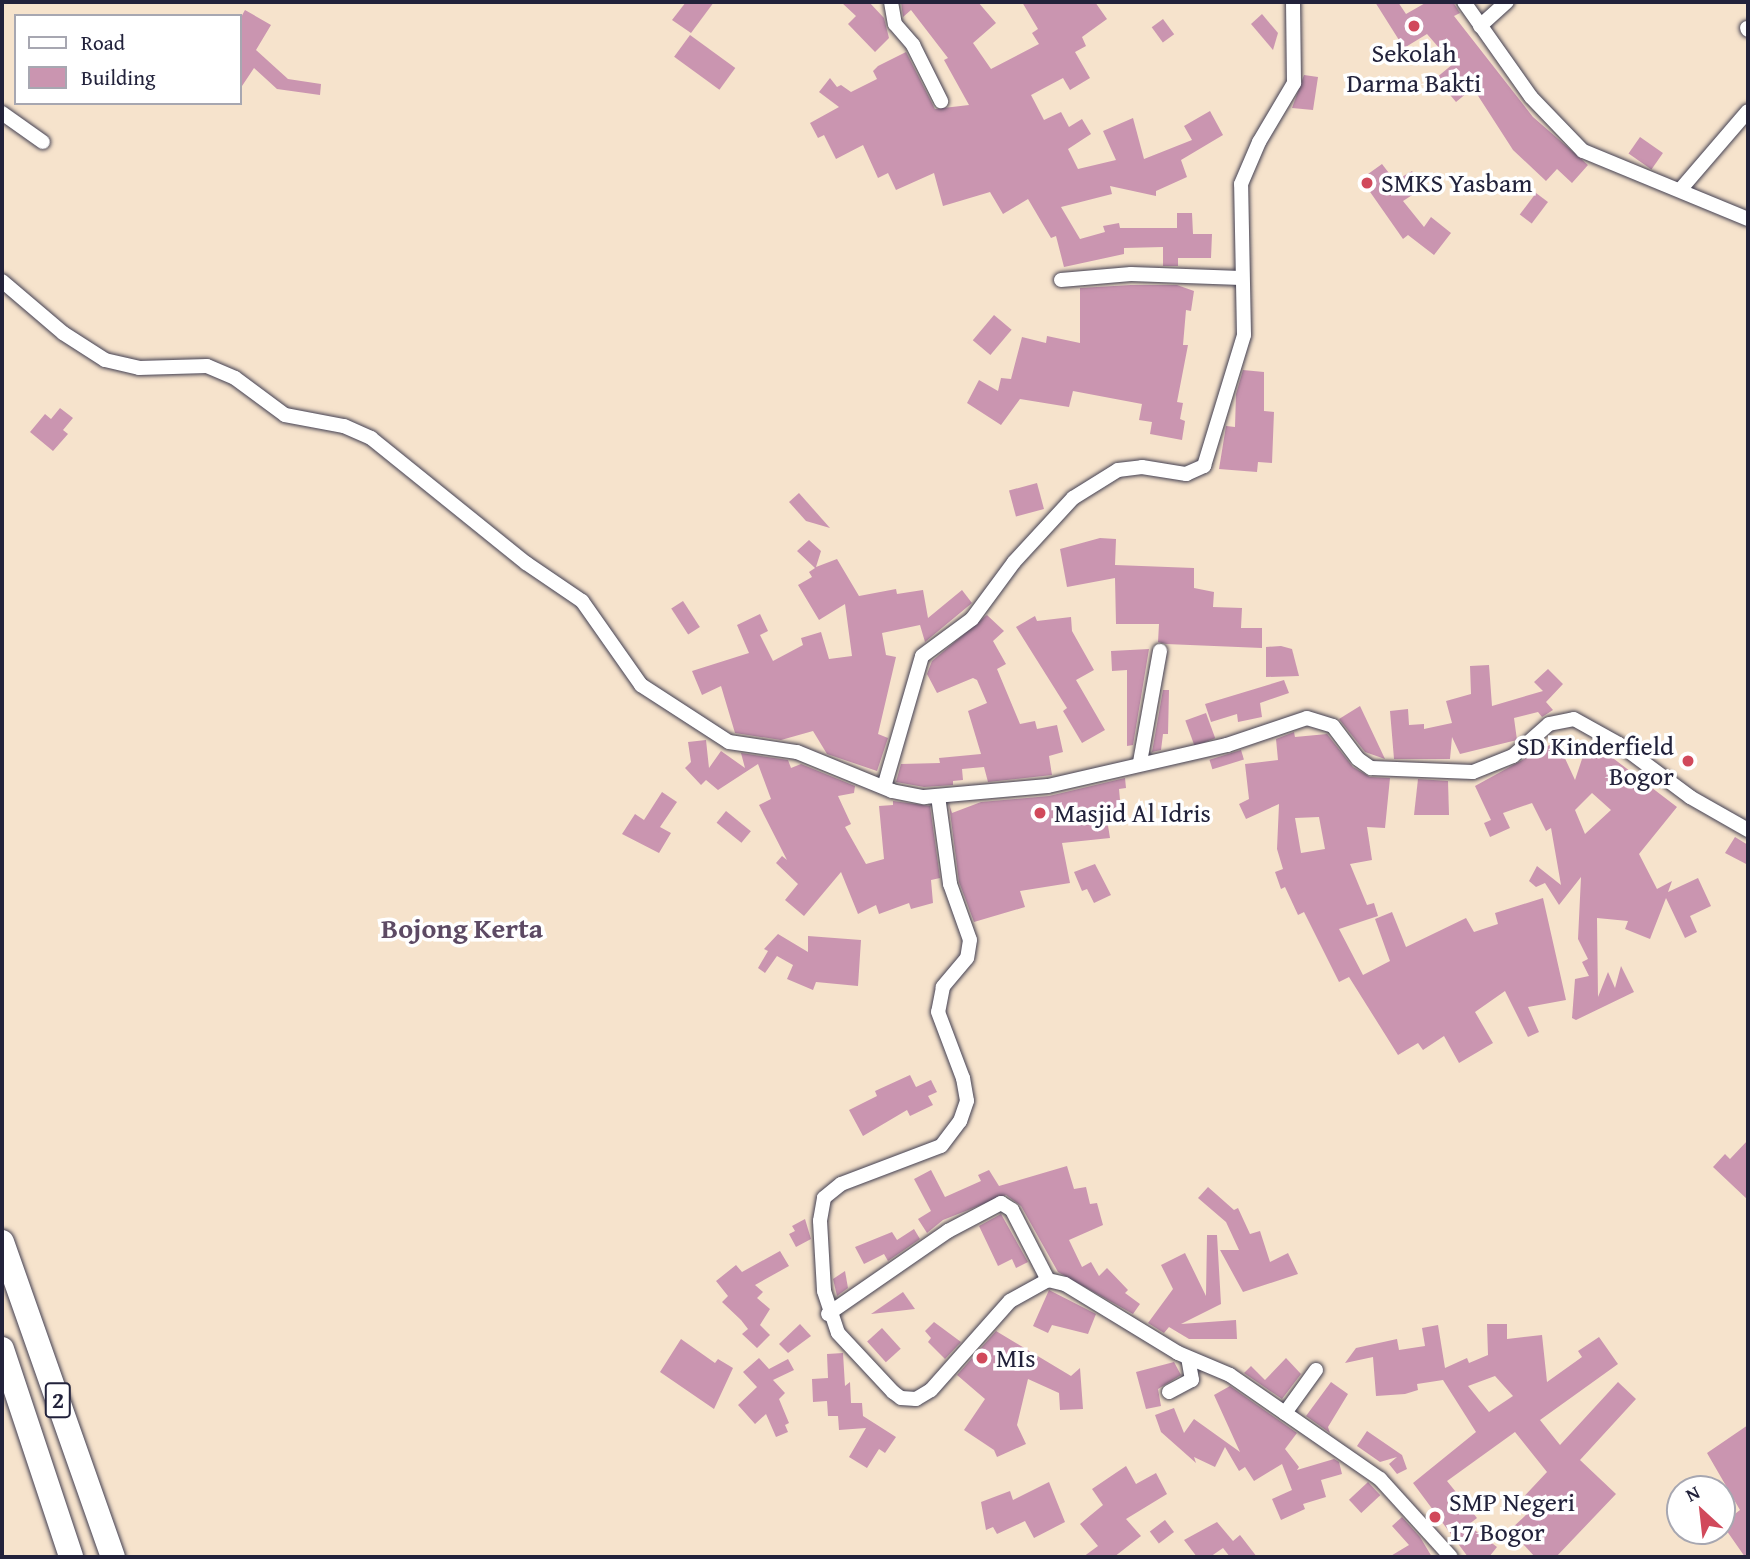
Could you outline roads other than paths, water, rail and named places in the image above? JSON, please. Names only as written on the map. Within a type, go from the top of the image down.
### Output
[{"type":"highway","name":"2","points":[[2,1242],[113,1557]]},
{"type":"highway","name":"2","points":[[2,1349],[71,1557]]},
{"type":"street","points":[[891,2],[895,24],[913,45],[941,102]]},
{"type":"street","points":[[884,787],[922,656],[972,619],[1064,507],[1085,487],[1118,470],[1142,467],[1186,474],[1204,466],[1244,335],[1241,184],[1259,142],[1294,83],[1293,2]]},
{"type":"street","points":[[1464,2],[1531,97],[1583,151],[1748,219]]},
{"type":"street","points":[[1479,26],[1507,2]]},
{"type":"street","points":[[1680,190],[1748,111]]},
{"type":"street","points":[[2,113],[43,142]]},
{"type":"street","points":[[1061,280],[1131,274],[1241,278]]},
{"type":"street","points":[[2,282],[74,342],[105,360],[139,368],[207,366],[243,383],[285,415],[361,432],[416,471],[526,563],[582,601],[641,685],[699,726],[736,744],[803,753],[908,795],[938,796],[1031,789],[1140,762],[1227,745],[1312,718],[1333,726],[1357,759],[1371,768],[1473,772],[1514,756],[1549,724],[1574,719],[1619,744],[1690,797],[1748,830]]},
{"type":"street","points":[[1140,762],[1160,650]]},
{"type":"street","points":[[938,796],[950,884],[970,940],[967,958],[943,987],[938,1013],[963,1078],[967,1101],[960,1121],[941,1146],[841,1184],[824,1198],[820,1221],[828,1314],[844,1342],[872,1373],[901,1398],[916,1399],[931,1390],[999,1310],[1048,1280]]},
{"type":"street","points":[[828,1314],[948,1231],[1001,1203],[1008,1205],[1048,1280],[1076,1289],[1188,1358],[1230,1375],[1388,1485],[1451,1557]]},
{"type":"street","points":[[1169,1392],[1192,1380],[1188,1358]]},
{"type":"street","points":[[1285,1413],[1316,1370]]},
{"type":"place","name":"Sekolah Darma Bakti","points":[[1414,26]]},
{"type":"place","name":"SMKS Yasbam","points":[[1367,183]]},
{"type":"place","name":"SD Kinderfield Bogor","points":[[1688,761]]},
{"type":"place","name":"Masjid Al Idris","points":[[1040,813]]},
{"type":"place","name":"MIs","points":[[982,1358]]},
{"type":"place","name":"SMP Negeri 17 Bogor","points":[[1435,1517]]},
{"type":"district","name":"Bojong Kerta","points":[[462,928]]}]
